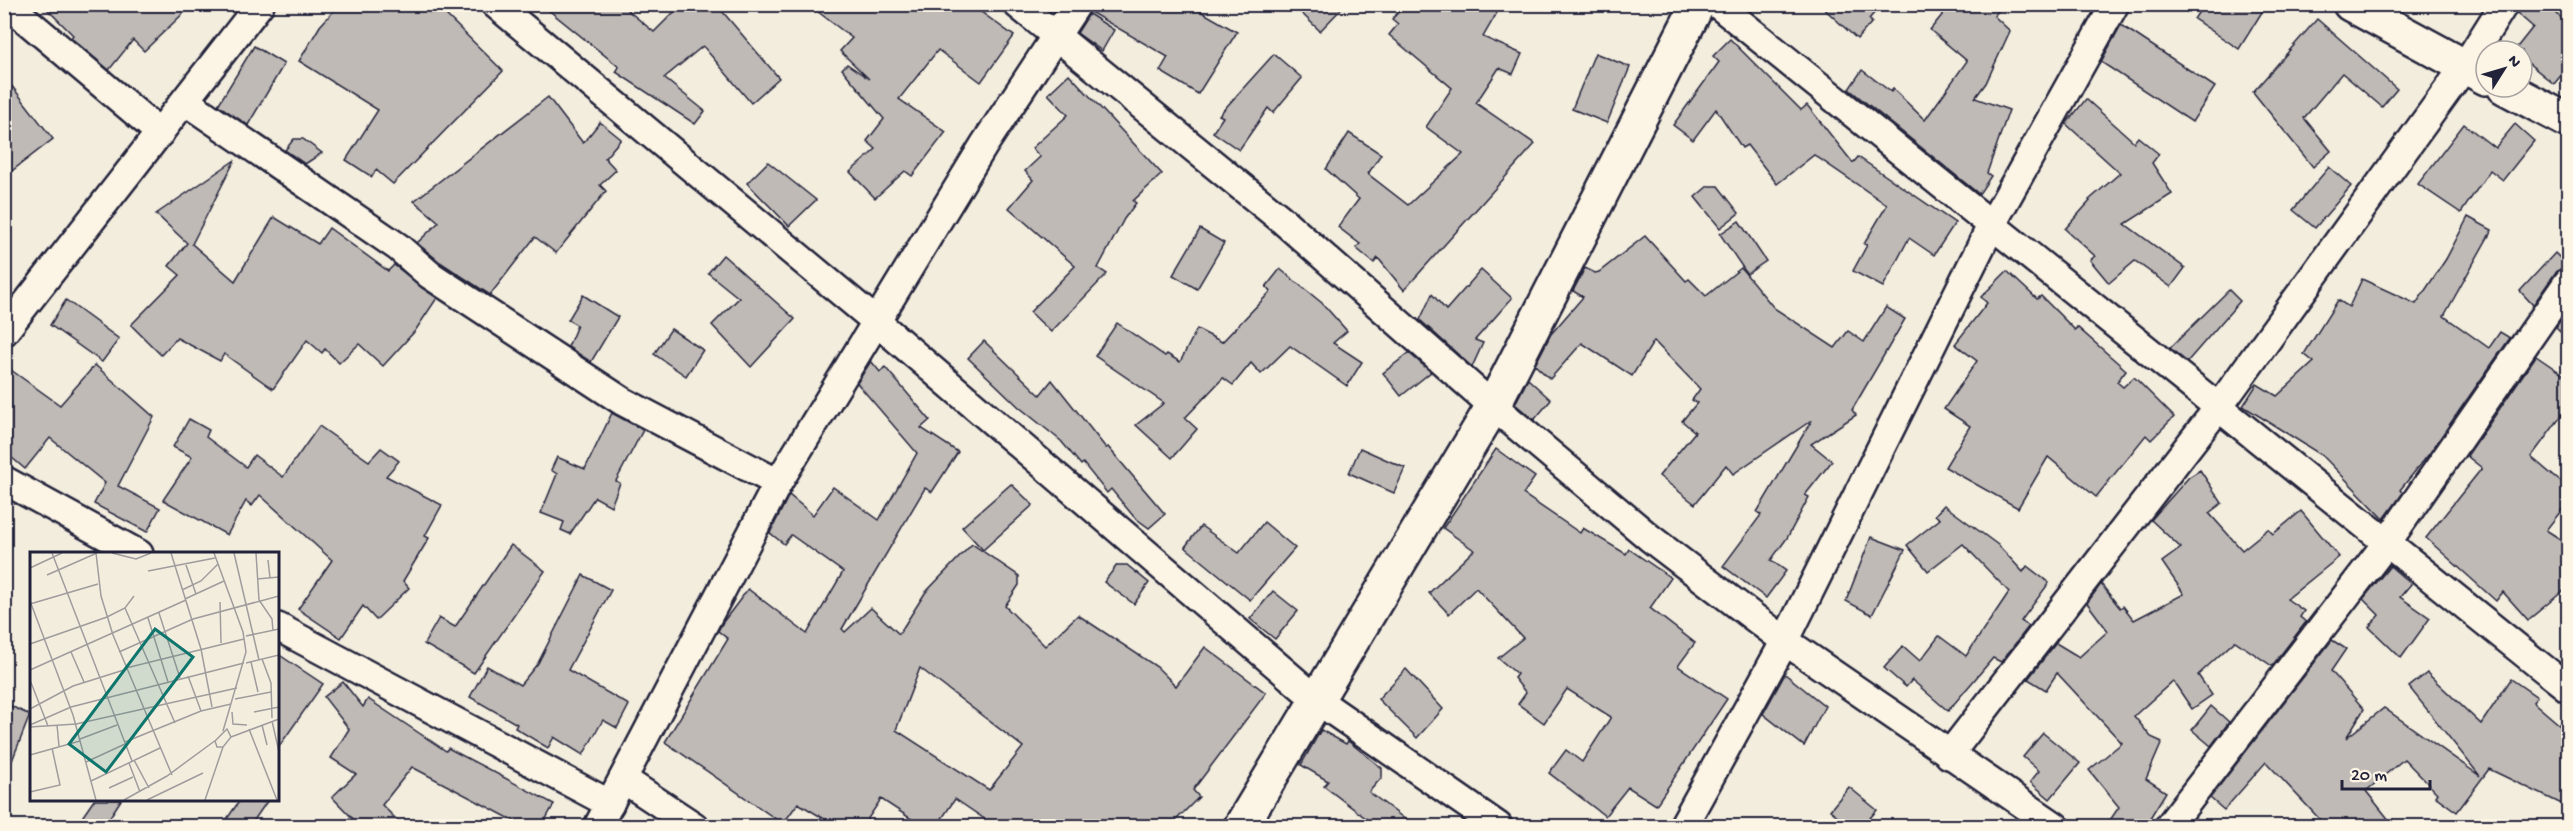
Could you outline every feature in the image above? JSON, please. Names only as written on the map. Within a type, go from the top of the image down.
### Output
[{"type":"street","points":[[7,4],[160,133]]},
{"type":"street","points":[[4,332],[260,4]]},
{"type":"street","points":[[495,4],[878,323],[1317,700],[1498,826]]},
{"type":"street","points":[[1017,4],[1281,219],[1493,406],[1650,538],[1785,641],[2055,826]]},
{"type":"street","points":[[279,628],[604,815],[778,483],[878,323],[984,146],[1077,4]]},
{"type":"street","points":[[1683,826],[1785,641],[1992,224],[2115,4]]},
{"type":"street","points":[[2350,4],[2474,71]]},
{"type":"street","points":[[2489,39],[2504,4]]},
{"type":"street","points":[[1241,826],[1493,406],[1695,7],[1992,224],[2386,544],[2568,688]]},
{"type":"street","points":[[1949,755],[2474,73]]},
{"type":"street","points":[[2527,99],[2568,121]]},
{"type":"street","points":[[185,101],[398,247],[430,275],[622,400],[778,483]]},
{"type":"street","points":[[2169,826],[2386,544],[2568,282]]},
{"type":"street","points":[[4,480],[135,552]]},
{"type":"street","points":[[623,780],[694,826]]},
{"type":"building","points":[[42,4],[193,4],[144,51],[133,40],[109,70],[71,38],[73,35]]},
{"type":"building","points":[[340,4],[435,4],[503,71],[393,184],[376,170],[372,177],[346,160],[378,110],[299,61],[320,26]]},
{"type":"building","points":[[541,4],[620,4],[654,32],[682,4],[716,4],[779,78],[751,103],[703,46],[664,78],[705,111],[695,124],[616,72],[619,67]]},
{"type":"building","points":[[808,4],[970,4],[1014,36],[981,82],[938,50],[899,99],[946,132],[912,176],[905,171],[875,198],[850,172],[876,149],[867,141],[884,119],[842,69],[847,64],[869,79],[840,51],[852,38]]},
{"type":"building","points":[[1093,4],[1188,4],[1237,32],[1198,94],[1160,71],[1168,57],[1090,12]]},
{"type":"building","points":[[1292,4],[1346,4],[1320,31]]},
{"type":"building","points":[[1406,4],[1502,4],[1483,37],[1522,54],[1513,74],[1499,68],[1476,103],[1535,144],[1404,290],[1378,258],[1374,263],[1356,248],[1360,244],[1338,227],[1359,199],[1326,169],[1349,133],[1381,154],[1368,174],[1408,205],[1463,154],[1426,127],[1452,88],[1389,35],[1398,24],[1392,19]]},
{"type":"building","points":[[1819,4],[1882,4],[1869,19],[1872,22],[1857,39]]},
{"type":"building","points":[[1951,4],[2004,4],[1994,16],[2010,31],[1986,83],[1975,98],[2009,110],[1987,173],[1991,176],[1979,194],[1849,89],[1862,70],[1891,92],[1893,89],[1925,120],[1967,61],[1930,30]]},
{"type":"building","points":[[2204,4],[2267,4],[2239,49],[2194,19]]},
{"type":"building","points":[[2520,4],[2563,4],[2556,14],[2568,22],[2568,67],[2554,84],[2534,68],[2534,39],[2524,39],[2533,27],[2517,13]]},
{"type":"building","points":[[1089,14],[1114,30],[1102,51],[1077,33]]},
{"type":"building","points":[[2317,19],[2397,89],[2382,107],[2342,73],[2304,118],[2331,151],[2313,167],[2253,92]]},
{"type":"building","points":[[2121,25],[2215,87],[2192,122],[2101,62]]},
{"type":"building","points":[[1730,39],[1801,110],[1807,105],[1853,163],[1858,157],[1955,223],[1934,255],[1909,238],[1883,287],[1853,271],[1867,245],[1864,244],[1887,205],[1814,155],[1777,184],[1747,145],[1742,148],[1716,109],[1693,140],[1673,125],[1719,62],[1713,56]]},
{"type":"building","points":[[254,46],[284,64],[248,125],[218,105]]},
{"type":"building","points":[[1595,53],[1630,67],[1607,123],[1572,109]]},
{"type":"building","points":[[1274,54],[1302,78],[1273,113],[1268,108],[1239,150],[1213,132],[1223,117],[1219,115]]},
{"type":"building","points":[[1069,74],[1162,174],[1133,201],[1136,203],[1124,219],[1098,268],[1107,274],[1051,332],[1030,312],[1075,266],[1009,208],[1033,180],[1025,171],[1040,157],[1032,148],[1068,115],[1048,94]]},
{"type":"building","points":[[4,76],[53,139],[4,177]]},
{"type":"building","points":[[548,97],[583,143],[600,122],[621,139],[605,158],[616,170],[600,185],[606,191],[556,253],[535,237],[490,295],[440,262],[417,243],[439,222],[414,201]]},
{"type":"building","points":[[2086,99],[2134,142],[2138,137],[2159,154],[2152,163],[2172,194],[2125,224],[2185,268],[2171,287],[2135,261],[2109,283],[2090,260],[2095,256],[2065,229],[2089,200],[2120,173],[2066,124]]},
{"type":"building","points":[[2464,124],[2495,148],[2515,124],[2534,141],[2503,180],[2490,170],[2461,213],[2418,184]]},
{"type":"building","points":[[294,139],[303,139],[322,153],[305,164],[285,150]]},
{"type":"building","points":[[235,160],[192,244],[235,281],[274,217],[318,244],[329,228],[388,271],[394,265],[437,298],[415,331],[383,366],[359,344],[339,363],[325,349],[322,353],[307,340],[273,389],[224,354],[220,361],[177,338],[161,355],[131,325],[180,275],[169,266],[187,243],[156,214]]},
{"type":"building","points":[[768,162],[816,200],[789,226],[747,183]]},
{"type":"building","points":[[2329,167],[2351,186],[2315,228],[2293,210]]},
{"type":"building","points":[[1708,186],[1718,186],[1739,213],[1720,228],[1695,197]]},
{"type":"building","points":[[2468,217],[2492,230],[2444,316],[2489,348],[2500,332],[2510,338],[2429,454],[2400,490],[2403,493],[2384,519],[2323,456],[2243,406],[2257,384],[2277,396],[2314,362],[2304,354],[2338,300],[2349,307],[2362,279],[2416,304],[2446,259]]},
{"type":"building","points":[[1739,221],[1766,261],[1747,274],[1720,234]]},
{"type":"building","points":[[1200,229],[1224,243],[1197,289],[1173,275]]},
{"type":"building","points":[[1645,236],[1686,281],[1689,279],[1706,296],[1741,268],[1774,308],[1835,348],[1848,331],[1864,342],[1886,307],[1905,319],[1852,410],[1856,415],[1811,444],[1832,461],[1805,495],[1809,497],[1787,538],[1771,560],[1786,571],[1766,598],[1723,566],[1761,515],[1757,512],[1812,420],[1733,474],[1726,465],[1695,504],[1659,476],[1695,432],[1682,421],[1697,403],[1692,400],[1700,389],[1654,341],[1632,376],[1582,343],[1550,379],[1535,365],[1551,334],[1583,297],[1573,291],[1585,268],[1595,273],[1599,272]]},
{"type":"building","points":[[2555,253],[2568,266],[2555,273],[2533,305],[2520,291]]},
{"type":"building","points":[[723,255],[795,319],[751,367],[712,325],[739,298],[708,273]]},
{"type":"building","points":[[1280,269],[1322,303],[1347,331],[1333,343],[1362,362],[1347,386],[1290,346],[1261,374],[1251,363],[1233,385],[1223,378],[1185,418],[1197,429],[1172,458],[1136,425],[1164,403],[1095,356],[1117,323],[1165,356],[1167,354],[1180,362],[1197,329],[1222,342],[1271,291],[1266,287]]},
{"type":"building","points":[[1481,270],[1512,298],[1475,340],[1483,343],[1472,367],[1420,320],[1432,294],[1446,310]]},
{"type":"building","points":[[2007,271],[2037,299],[2041,296],[2075,330],[2077,327],[2126,370],[2117,382],[2123,387],[2134,377],[2174,417],[2151,440],[2146,435],[2096,497],[2048,457],[2018,508],[1945,467],[1970,426],[1944,409],[1977,361],[1955,344],[1987,303],[1981,297]]},
{"type":"building","points":[[2229,290],[2240,301],[2187,362],[2170,348]]},
{"type":"building","points":[[583,295],[618,317],[591,362],[568,347],[577,325],[568,320]]},
{"type":"building","points":[[66,300],[119,339],[102,362],[50,325]]},
{"type":"building","points":[[2568,309],[2568,339],[2556,327]]},
{"type":"building","points":[[671,329],[703,350],[686,376],[654,354]]},
{"type":"building","points":[[984,341],[1040,395],[1052,380],[1106,448],[1108,447],[1165,514],[1149,528],[1134,517],[1111,489],[1107,493],[1083,463],[1081,465],[1061,441],[1019,407],[968,358]]},
{"type":"building","points":[[1409,353],[1431,372],[1401,396],[1383,373]]},
{"type":"building","points":[[2536,356],[2568,378],[2568,407],[2531,457],[2568,488],[2568,502],[2546,530],[2568,544],[2568,587],[2528,620],[2503,592],[2496,601],[2426,538],[2482,468],[2467,456]]},
{"type":"building","points":[[871,361],[880,372],[885,367],[930,420],[921,428],[958,452],[932,492],[925,488],[842,629],[845,632],[871,608],[899,634],[925,593],[972,544],[1019,576],[1019,585],[1005,606],[1045,646],[1078,615],[1157,667],[1176,686],[1205,647],[1266,693],[1193,790],[1199,797],[1170,826],[995,826],[955,799],[937,826],[922,826],[881,799],[863,826],[836,826],[798,803],[783,824],[665,742],[728,639],[718,631],[748,589],[807,634],[843,572],[791,535],[784,544],[770,533],[789,495],[813,515],[833,487],[879,520],[917,453],[857,383]],"holes":[[[920,668],[1023,747],[989,790],[896,730]]]},
{"type":"building","points":[[4,365],[60,405],[95,365],[154,417],[118,486],[160,508],[147,532],[94,504],[105,483],[50,438],[25,469],[4,451]]},
{"type":"building","points":[[1528,379],[1551,400],[1534,420],[1515,404]]},
{"type":"building","points":[[612,413],[643,430],[616,481],[620,483],[611,506],[595,497],[570,534],[561,530],[564,522],[541,513],[557,474],[551,470],[557,457],[585,469]]},
{"type":"building","points":[[189,419],[209,430],[206,437],[246,467],[254,455],[283,477],[319,426],[369,461],[381,448],[399,461],[386,476],[442,505],[425,536],[429,538],[403,581],[409,588],[376,620],[363,606],[341,638],[298,609],[332,560],[260,495],[252,506],[246,501],[227,535],[163,500],[192,457],[173,447]]},
{"type":"building","points":[[1360,448],[1405,468],[1394,493],[1349,473]]},
{"type":"building","points":[[1496,449],[1535,477],[1523,494],[1580,533],[1583,528],[1626,554],[1629,549],[1671,578],[1650,608],[1695,643],[1678,666],[1727,699],[1656,805],[1628,787],[1605,816],[1549,773],[1566,750],[1582,762],[1611,717],[1567,689],[1544,723],[1518,704],[1526,693],[1514,678],[1517,674],[1498,658],[1523,638],[1476,588],[1449,614],[1429,593],[1474,550],[1443,528]]},
{"type":"building","points":[[2200,470],[2222,503],[2209,513],[2242,550],[2268,529],[2273,534],[2301,511],[2339,557],[2287,599],[2304,611],[2300,617],[2306,622],[2272,666],[2235,641],[2198,675],[2212,695],[2192,709],[2173,681],[2134,716],[2151,737],[2162,742],[2146,779],[2166,792],[2145,826],[2106,826],[2119,807],[2089,770],[2122,743],[2057,673],[2046,690],[2028,679],[2056,643],[2079,657],[2108,631],[2087,603],[2101,584],[2120,608],[2123,606],[2134,620],[2184,594],[2162,562],[2181,548],[2151,520],[2189,477]]},
{"type":"building","points":[[1011,484],[1033,505],[983,550],[962,527]]},
{"type":"building","points":[[1944,505],[1998,545],[2023,572],[2027,566],[2049,583],[2021,621],[2029,626],[2001,662],[1993,658],[1948,711],[1912,680],[1906,687],[1884,668],[1903,646],[1920,661],[1939,636],[1966,656],[2009,592],[1963,544],[1928,571],[1907,545],[1940,519],[1935,515]]},
{"type":"building","points":[[1264,522],[1295,548],[1250,600],[1185,547],[1201,526],[1239,553]]},
{"type":"building","points":[[1871,537],[1905,550],[1872,615],[1846,601]]},
{"type":"building","points":[[511,545],[545,571],[474,673],[424,644],[439,618],[455,627]]},
{"type":"building","points":[[1117,565],[1127,565],[1149,583],[1134,604],[1104,582]]},
{"type":"building","points":[[2390,566],[2411,584],[2400,597],[2430,618],[2401,658],[2369,627],[2379,615],[2363,599]]},
{"type":"building","points":[[583,575],[611,590],[568,670],[629,705],[617,728],[603,720],[583,755],[554,737],[548,748],[515,728],[517,724],[470,697],[487,666],[520,685],[538,663]]},
{"type":"building","points":[[1273,591],[1298,611],[1275,639],[1250,619]]},
{"type":"building","points":[[2332,640],[2346,649],[2331,671],[2364,709],[2346,738],[2384,708],[2480,776],[2409,687],[2427,673],[2481,724],[2511,679],[2537,697],[2533,702],[2568,732],[2568,807],[2489,769],[2457,812],[2435,796],[2437,793],[2404,759],[2366,791],[2394,826],[2326,826],[2266,762],[2224,810],[2210,798]]},
{"type":"building","points":[[279,655],[323,684],[279,747]]},
{"type":"building","points":[[1406,669],[1443,709],[1417,738],[1378,699]]},
{"type":"building","points":[[1785,674],[1825,706],[1804,746],[1763,714]]},
{"type":"building","points":[[343,682],[363,707],[368,699],[446,751],[448,748],[554,804],[542,826],[524,826],[412,767],[382,805],[403,826],[360,826],[332,797],[356,774],[331,758],[349,729],[324,697]]},
{"type":"building","points":[[4,703],[30,715],[6,776],[4,776]]},
{"type":"building","points":[[2211,706],[2229,722],[2211,746],[2192,730]]},
{"type":"building","points":[[1321,730],[1346,744],[1348,741],[1382,768],[1382,777],[1369,792],[1414,826],[1376,826],[1324,786],[1328,781],[1301,765]]},
{"type":"building","points":[[2043,733],[2080,763],[2050,799],[2030,782],[2039,771],[2023,757]]},
{"type":"building","points":[[1849,787],[1877,810],[1863,826],[1850,826],[1830,810]]},
{"type":"building","points":[[93,801],[120,801],[104,826],[76,826]]},
{"type":"building","points":[[239,801],[267,801],[250,826],[222,826]]}]
